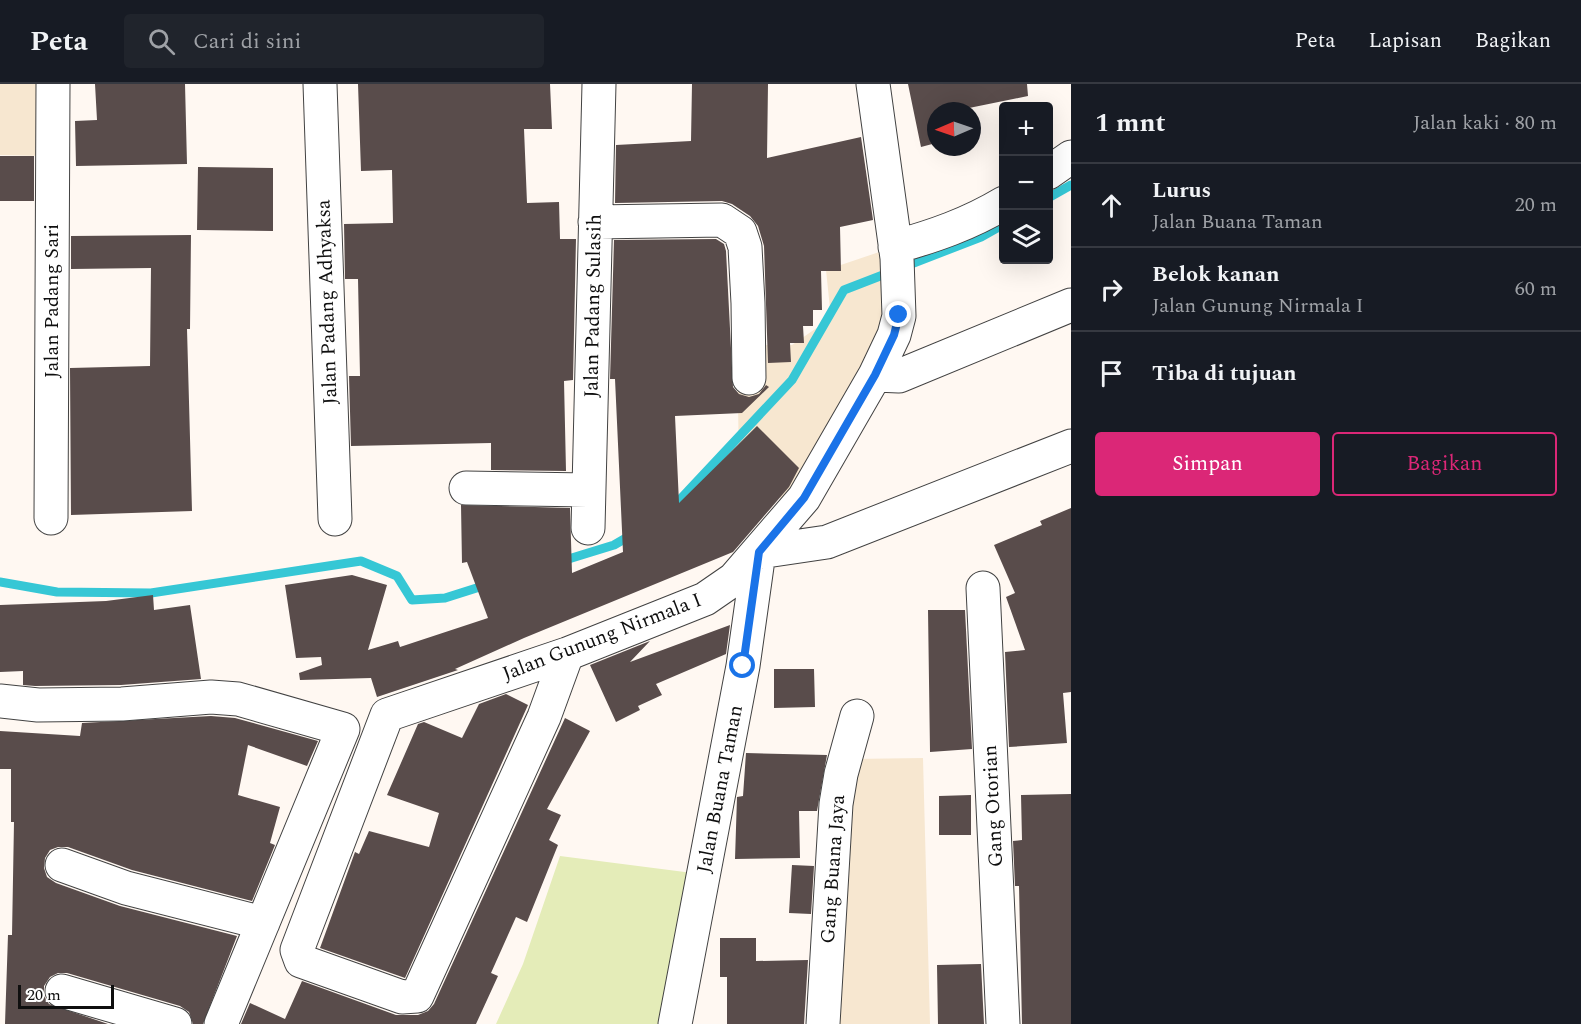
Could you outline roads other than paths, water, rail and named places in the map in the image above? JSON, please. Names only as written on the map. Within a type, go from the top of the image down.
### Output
[{"type":"street","name":"Jalan Padang Sari","points":[[51,518],[53,84]]},
{"type":"street","name":"Jalan Padang Adhyaksa","points":[[320,84],[335,519]]},
{"type":"street","name":"Jalan Padang Sulasih","points":[[588,528],[598,84]]},
{"type":"street","name":"Jalan Gunung Nirmala I","points":[[567,654],[544,717],[417,996],[402,997],[301,961],[297,950],[387,715],[567,654],[705,599],[734,579],[804,498],[875,375],[894,335],[899,315],[896,252],[873,84]]},
{"type":"street","points":[[1053,170],[1071,157]]},
{"type":"street","points":[[896,252],[977,219],[999,206]]},
{"type":"street","points":[[595,222],[722,220],[740,232],[745,247],[749,378]]},
{"type":"street","points":[[875,375],[899,376],[1071,305]]},
{"type":"street","points":[[759,552],[827,542],[1071,446]]},
{"type":"street","points":[[466,488],[588,490]]},
{"type":"street","name":"Jalan Buana Taman","points":[[675,1024],[743,666],[759,552]]},
{"type":"street","name":"Gang Otorian","points":[[983,588],[1003,1024]]},
{"type":"street","points":[[0,702],[98,704],[211,697],[238,699],[343,729],[221,1024]]},
{"type":"street","name":"Gang Buana Jaya","points":[[823,1024],[836,804],[841,774],[857,716]]},
{"type":"street","points":[[62,865],[126,888],[263,923]]},
{"type":"street","points":[[62,991],[175,1024]]},
{"type":"waterway","points":[[1053,195],[1071,185]]},
{"type":"waterway","points":[[672,508],[792,380],[844,290],[981,237],[999,227]]},
{"type":"waterway","points":[[562,561],[614,545],[633,534]]},
{"type":"waterway","points":[[0,582],[57,592],[151,593],[361,561],[397,576],[412,600],[445,598],[486,585]]}]
